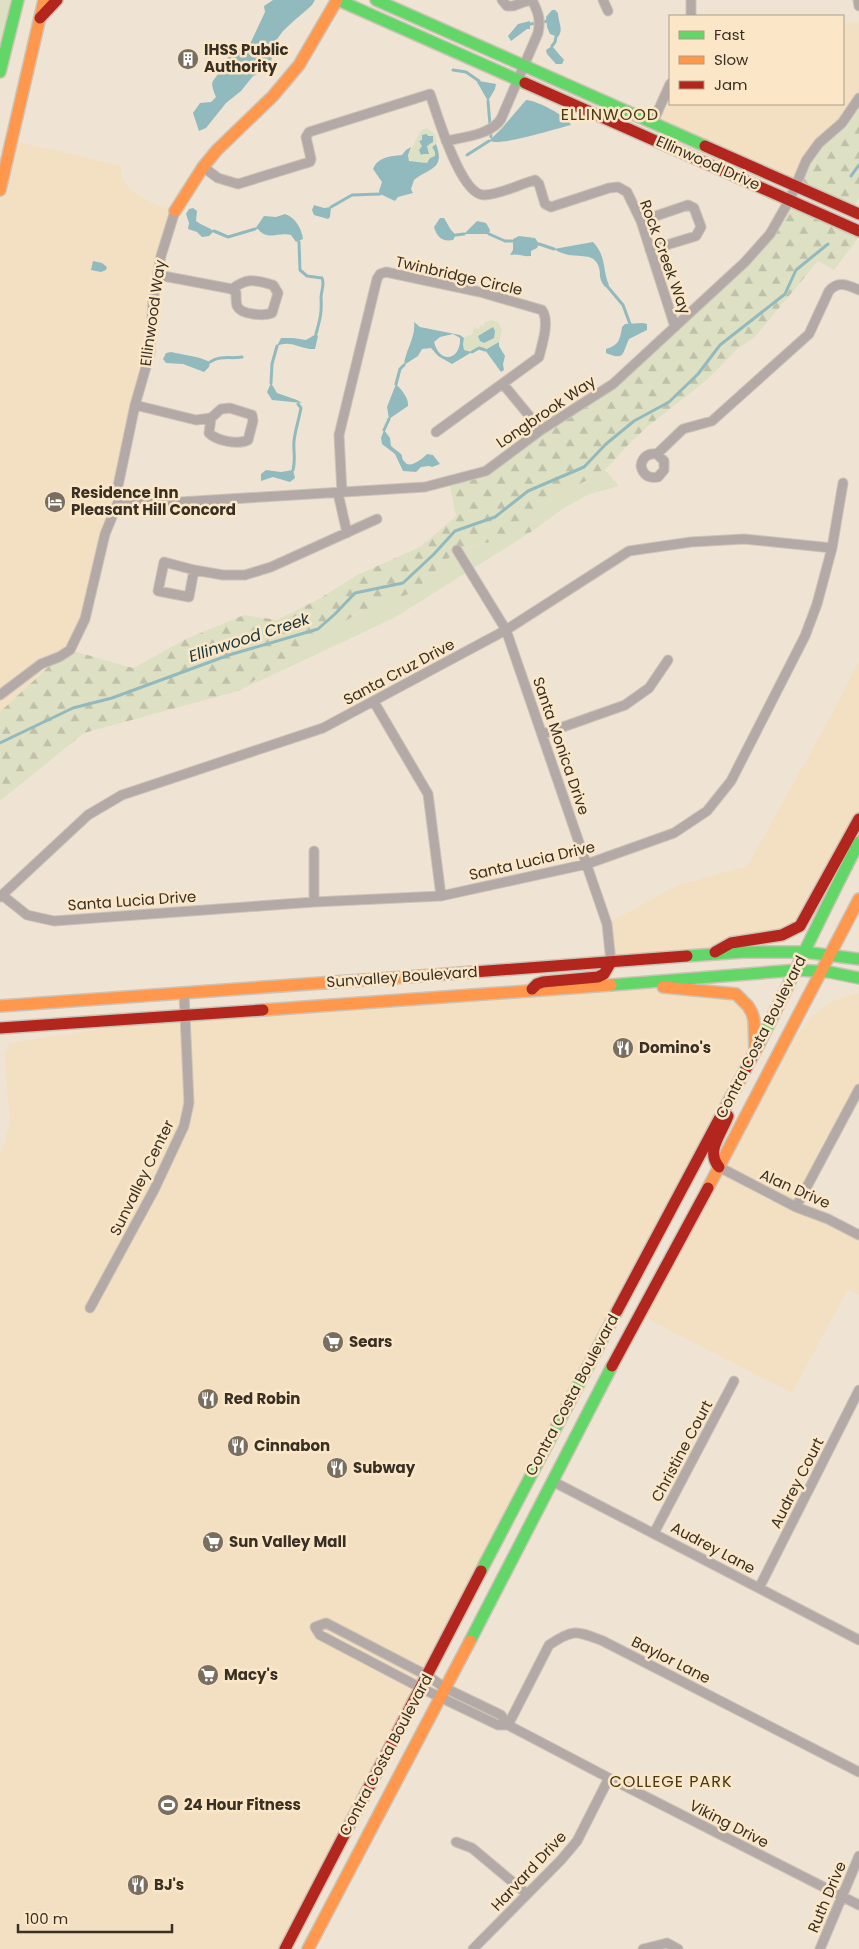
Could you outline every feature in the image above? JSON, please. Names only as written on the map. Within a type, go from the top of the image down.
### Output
[{"type":"main road","points":[[0,72],[18,0]]},
{"type":"main road","points":[[0,190],[44,0]]},
{"type":"main road","points":[[39,19],[58,0]]},
{"type":"main road","name":"Ellinwood Drive","points":[[337,0],[859,231]]},
{"type":"main road","name":"Ellinwood Way","points":[[174,211],[203,167],[217,150],[274,96],[299,65],[337,0]]},
{"type":"main road","name":"Ellinwood Drive","points":[[376,0],[859,214]]},
{"type":"main road","points":[[709,955],[731,943],[782,935],[800,926],[859,819]]},
{"type":"main road","name":"Contra Costa Boulevard","points":[[285,1949],[428,1676],[534,1467],[797,970],[828,901],[859,842]]},
{"type":"main road","name":"Contra Costa Boulevard","points":[[308,1949],[859,899]]},
{"type":"main road","name":"Sunvalley Boulevard","points":[[0,1006],[744,952],[804,952],[859,958]]},
{"type":"main road","points":[[531,991],[537,984],[543,982],[598,977],[604,974],[611,962]]},
{"type":"main road","name":"Sunvalley Boulevard","points":[[0,1028],[628,984],[797,970],[859,978]]},
{"type":"main road","points":[[628,984],[736,994],[752,1013],[755,1051]]},
{"type":"main road","points":[[719,1167],[712,1158],[713,1150],[727,1122],[729,1101]]},
{"type":"street","points":[[446,141],[487,130],[498,125],[538,33],[540,15],[530,0],[513,6],[507,6],[502,0]]},
{"type":"street","points":[[603,0],[608,11]]},
{"type":"street","points":[[691,15],[692,0]]},
{"type":"street","points":[[858,0],[859,6]]},
{"type":"street","points":[[653,122],[669,86]]},
{"type":"street","name":"Rock Creek Way","points":[[203,167],[218,178],[238,184],[310,162],[306,137],[309,132],[430,94],[458,171],[477,194],[490,194],[535,180],[539,184],[545,204],[551,206],[618,187],[627,192],[641,221],[676,327]]},
{"type":"street","name":"Longbrook Way","points":[[119,500],[148,504],[425,487],[486,472],[541,430],[613,384],[744,262],[770,234],[790,199],[806,161],[819,143],[842,123],[859,98]]},
{"type":"street","points":[[641,221],[688,205],[694,208],[700,227],[696,236],[650,250]]},
{"type":"street","name":"Ellinwood Way","points":[[0,695],[41,664],[59,657],[70,650],[85,619],[104,534],[119,500],[118,486],[135,405],[150,353],[153,300],[161,256],[174,211]]},
{"type":"street","name":"Twinbridge Circle","points":[[340,493],[339,435],[377,279],[380,274],[386,272],[472,290],[542,310],[545,315],[543,342],[539,357],[503,384]]},
{"type":"street","points":[[158,275],[232,289],[236,293],[237,306],[242,311],[266,316],[272,313],[278,293],[273,285],[250,280],[242,282],[232,289]]},
{"type":"street","points":[[657,454],[683,430],[712,421],[809,334],[832,286],[841,284],[859,290]]},
{"type":"street","points":[[436,432],[503,384],[541,430]]},
{"type":"street","points":[[135,405],[196,420],[211,418],[220,409],[230,408],[252,415],[253,420],[248,440],[241,443],[213,437],[209,433],[211,418]]},
{"type":"street","name":"Santa Lucia Drive","points":[[1,896],[27,915],[54,921],[314,902],[441,896],[587,864],[674,833],[708,811],[731,781],[805,636],[817,604],[832,548],[843,484]]},
{"type":"street","points":[[340,493],[347,533]]},
{"type":"street","points":[[194,570],[189,597],[158,591],[164,562],[223,575],[245,575],[271,567],[377,518]]},
{"type":"street","name":"Santa Cruz Drive","points":[[1,896],[88,815],[122,795],[323,728],[506,630],[629,552],[691,542],[744,539],[832,548]]},
{"type":"street","name":"Santa Monica Drive","points":[[457,550],[506,630],[543,734],[606,924],[611,962]]},
{"type":"street","points":[[543,734],[625,705],[649,688],[668,660]]},
{"type":"street","points":[[374,702],[428,794],[441,896]]},
{"type":"street","points":[[314,851],[314,902]]},
{"type":"street","name":"Sunvalley Center","points":[[90,1308],[154,1190],[184,1126],[189,1103],[184,993]]},
{"type":"street","points":[[796,1207],[859,1089]]},
{"type":"street","name":"Alan Drive","points":[[719,1167],[796,1207],[828,1219],[859,1235]]},
{"type":"street","name":"Christine Court","points":[[654,1533],[734,1381]]},
{"type":"street","name":"Audrey Court","points":[[759,1588],[859,1390]]},
{"type":"street","name":"Audrey Lane","points":[[554,1482],[859,1640]]},
{"type":"street","points":[[421,1688],[320,1635],[316,1628],[326,1623],[428,1676]]},
{"type":"street","name":"Baylor Lane","points":[[508,1725],[549,1645],[560,1637],[580,1632],[604,1641],[859,1772]]},
{"type":"street","name":"Viking Drive","points":[[428,1676],[443,1692],[498,1725],[508,1725],[859,1905]]},
{"type":"street","name":"Viking Drive","points":[[421,1688],[443,1692]]},
{"type":"street","name":"Harvard Drive","points":[[473,1949],[561,1860],[577,1840],[609,1778]]},
{"type":"street","points":[[456,1842],[472,1848],[527,1894]]},
{"type":"street","name":"Ruth Drive","points":[[820,1949],[859,1856]]},
{"type":"street","points":[[643,1949],[667,1943],[678,1949]]},
{"type":"shaded area","points":[[859,22],[859,98],[796,185],[653,122],[669,86],[669,105],[844,105],[844,23]]},
{"type":"shaded area","points":[[12,141],[121,166],[121,175],[129,189],[154,204],[175,211],[161,256],[150,353],[118,486],[75,640],[0,712],[0,190]]},
{"type":"shaded area","points":[[859,660],[859,819],[800,926],[709,955],[611,962],[606,924],[678,885],[747,866],[834,710]]},
{"type":"shaded area","points":[[628,984],[740,997],[748,1006],[755,1051],[285,1949],[0,1949],[0,1156],[10,1122],[4,1054],[9,1043],[185,1016]]},
{"type":"shaded area","points":[[859,993],[859,1089],[796,1207],[859,1235],[859,1295],[848,1289],[792,1393],[640,1315],[772,1065],[811,1017],[832,1001]]},
{"type":"green space","points":[[0,0],[18,0],[0,72]]},
{"type":"green space","points":[[859,98],[859,197],[853,211],[796,185],[806,161]]},
{"type":"green space","points":[[427,128],[435,134],[437,142],[432,147],[435,157],[430,158],[427,163],[411,162],[408,155],[421,130]]},
{"type":"green space","points":[[790,199],[859,231],[859,237],[834,270],[818,261],[755,337],[737,349],[708,379],[647,427],[605,470],[537,508],[531,532],[457,550],[414,592],[361,611],[238,691],[84,733],[0,801],[0,712],[59,657],[70,650],[133,668],[186,639],[244,615],[277,620],[319,599],[357,575],[420,547],[456,516],[449,481],[486,471],[613,384],[770,234]]},
{"type":"green space","points":[[492,320],[498,322],[502,330],[499,342],[485,350],[479,348],[472,352],[464,350],[464,338],[472,335],[474,327],[479,329],[480,325],[484,326],[485,322]]},
{"type":"green space","points":[[605,470],[619,486],[587,495],[561,510],[531,532],[394,618],[238,691],[361,611],[414,592],[457,550],[490,542],[537,508]]},
{"type":"water","points":[[273,0],[315,0],[312,5],[285,29],[277,40],[269,69],[253,76],[241,91],[226,103],[206,128],[199,131],[193,113],[200,103],[211,102],[216,97],[212,87],[213,81],[232,53],[250,44],[265,12],[264,6]]},
{"type":"water","points":[[552,10],[558,13],[561,28],[558,37],[550,34],[547,27],[546,17]]},
{"type":"water","points":[[530,21],[530,29],[527,29],[511,41],[508,36],[518,24]]},
{"type":"water","points":[[552,46],[564,60],[562,64],[556,64],[547,54],[546,50]]},
{"type":"water","points":[[477,82],[496,84],[488,101]]},
{"type":"water","points":[[526,100],[551,109],[564,117],[571,125],[516,139],[496,142],[489,141],[502,128]]},
{"type":"water","points":[[427,134],[428,136],[433,136],[433,142],[427,146],[429,154],[421,155],[419,150],[422,146],[419,141],[422,140],[422,135]]},
{"type":"water","points":[[436,144],[439,159],[437,164],[414,180],[411,189],[413,193],[398,197],[395,201],[380,194],[382,182],[373,169],[378,162],[389,157],[402,155],[411,147],[408,155],[409,161],[427,163],[430,158],[435,156],[432,147]]},
{"type":"water","points":[[314,205],[324,208],[331,207],[330,217],[328,219],[314,215],[312,210]]},
{"type":"water","points":[[193,208],[197,211],[196,221],[214,231],[209,236],[202,237],[197,232],[188,229],[189,223],[186,214],[189,209]]},
{"type":"water","points":[[285,214],[297,224],[303,239],[296,242],[291,235],[265,235],[258,229],[255,229],[264,216],[276,217]]},
{"type":"water","points":[[440,218],[444,218],[456,235],[453,240],[443,239],[437,234],[434,227]]},
{"type":"water","points":[[477,221],[486,223],[490,230],[489,234],[464,234]]},
{"type":"water","points":[[519,236],[535,238],[539,244],[537,248],[531,251],[531,256],[510,255],[513,250],[513,239]]},
{"type":"water","points":[[593,242],[602,258],[609,285],[605,287],[601,280],[598,265],[592,258],[569,255],[554,249]]},
{"type":"water","points":[[93,261],[102,263],[107,267],[106,270],[101,272],[91,270]]},
{"type":"water","points":[[414,322],[420,327],[460,335],[464,338],[464,350],[472,352],[452,364],[438,356],[431,348],[422,349],[418,356],[404,365]],"holes":[[[453,334],[460,338],[457,351],[450,357],[445,357],[441,354],[434,342],[440,337]]]},
{"type":"water","points":[[625,324],[647,324],[647,330],[629,339],[622,355],[617,356],[606,353],[606,349],[614,346],[618,341],[622,327]]},
{"type":"water","points":[[493,327],[495,331],[494,338],[484,343],[480,341],[478,336]]},
{"type":"water","points":[[316,334],[318,336],[315,349],[291,344],[277,346],[281,338],[306,340]]},
{"type":"water","points":[[499,342],[499,346],[505,356],[504,370],[501,372],[485,350]]},
{"type":"water","points":[[171,352],[205,360],[210,362],[209,367],[204,372],[183,364],[166,363],[163,359],[166,353]]},
{"type":"water","points":[[271,383],[277,393],[302,403],[272,400],[267,392]]},
{"type":"water","points":[[396,384],[406,397],[408,406],[389,419],[387,407]]},
{"type":"water","points":[[384,430],[390,438],[391,446],[401,454],[406,463],[416,463],[427,454],[433,455],[440,464],[432,467],[421,467],[416,472],[403,471],[395,454],[382,444],[381,438]]},
{"type":"water","points":[[266,470],[281,472],[293,470],[295,478],[290,482],[273,477],[261,481],[261,474]]},
{"type":"waterway","points":[[531,24],[548,21]]},
{"type":"waterway","points":[[552,46],[556,37]]},
{"type":"waterway","points":[[453,70],[466,72],[479,81]]},
{"type":"waterway","points":[[488,101],[491,137]]},
{"type":"waterway","points":[[467,155],[489,141]]},
{"type":"waterway","name":"Ellinwood Creek","points":[[851,176],[859,165]]},
{"type":"waterway","points":[[331,207],[352,195],[380,194]]},
{"type":"waterway","points":[[214,231],[228,237],[255,229]]},
{"type":"waterway","points":[[456,235],[464,234]]},
{"type":"waterway","points":[[489,234],[505,241],[512,241]]},
{"type":"waterway","points":[[299,242],[300,270],[307,276],[322,278],[323,281],[320,320],[316,334]]},
{"type":"waterway","points":[[539,244],[554,249]]},
{"type":"waterway","name":"Ellinwood Creek","points":[[0,743],[73,708],[112,698],[229,655],[318,629],[355,593],[403,583],[455,531],[495,517],[528,491],[584,467],[606,444],[634,421],[669,402],[698,374],[720,345],[785,294],[796,270],[828,244]]},
{"type":"waterway","points":[[607,286],[623,305],[630,324]]},
{"type":"waterway","points":[[271,383],[272,364],[277,346]]},
{"type":"waterway","points":[[472,352],[479,348],[485,350]]},
{"type":"waterway","points":[[210,362],[222,358],[242,357]]},
{"type":"waterway","points":[[396,384],[400,369],[404,365]]},
{"type":"waterway","points":[[293,470],[295,433],[301,408],[298,404]]},
{"type":"waterway","points":[[384,430],[389,419]]},
{"type":"traffic: fast","points":[[0,72],[18,0]]},
{"type":"traffic: fast","points":[[338,0],[525,83]]},
{"type":"traffic: fast","points":[[376,0],[705,146]]},
{"type":"traffic: fast","points":[[759,1044],[859,842]]},
{"type":"traffic: fast","points":[[687,956],[744,952],[804,952],[859,959]]},
{"type":"traffic: fast","points":[[611,985],[797,970],[829,972],[859,978]]},
{"type":"traffic: fast","points":[[481,1571],[617,1311]]},
{"type":"traffic: fast","points":[[470,1641],[612,1366]]},
{"type":"traffic: slow","points":[[0,190],[44,0]]},
{"type":"traffic: slow","points":[[175,211],[203,167],[217,150],[273,96],[299,65],[337,0]]},
{"type":"traffic: slow","points":[[708,1188],[859,899]]},
{"type":"traffic: slow","points":[[0,1006],[434,975]]},
{"type":"traffic: slow","points":[[263,1010],[611,985]]},
{"type":"traffic: slow","points":[[663,987],[736,994],[752,1013],[755,1051]]},
{"type":"traffic: slow","points":[[308,1949],[470,1641]]},
{"type":"traffic: jam","points":[[40,18],[57,0]]},
{"type":"traffic: jam","points":[[525,83],[859,231]]},
{"type":"traffic: jam","points":[[705,146],[859,214]]},
{"type":"traffic: jam","points":[[715,952],[731,943],[782,935],[800,926],[859,819]]},
{"type":"traffic: jam","points":[[434,975],[687,956]]},
{"type":"traffic: jam","points":[[532,989],[537,984],[543,982],[598,977],[604,974],[611,962]]},
{"type":"traffic: jam","points":[[0,1028],[263,1010]]},
{"type":"traffic: jam","points":[[617,1311],[759,1044]]},
{"type":"traffic: jam","points":[[719,1167],[715,1161],[714,1148],[728,1116]]},
{"type":"traffic: jam","points":[[612,1366],[708,1188]]},
{"type":"traffic: jam","points":[[285,1949],[481,1571]]},
{"type":"place","name":"IHSS Public Authority","points":[[188,59]]},
{"type":"place","name":"Residence Inn Pleasant Hill Concord","points":[[55,502]]},
{"type":"place","name":"Domino's","points":[[623,1048]]},
{"type":"place","name":"Sears","points":[[333,1342]]},
{"type":"place","name":"Red Robin","points":[[208,1399]]},
{"type":"place","name":"Cinnabon","points":[[238,1446]]},
{"type":"place","name":"Subway","points":[[337,1468]]},
{"type":"place","name":"Sun Valley Mall","points":[[213,1542]]},
{"type":"place","name":"Macy's","points":[[208,1675]]},
{"type":"place","name":"24 Hour Fitness","points":[[168,1805]]},
{"type":"place","name":"BJ's","points":[[138,1885]]},
{"type":"district","name":"ELLINWOOD","points":[[610,114]]},
{"type":"district","name":"COLLEGE PARK","points":[[671,1781]]}]
